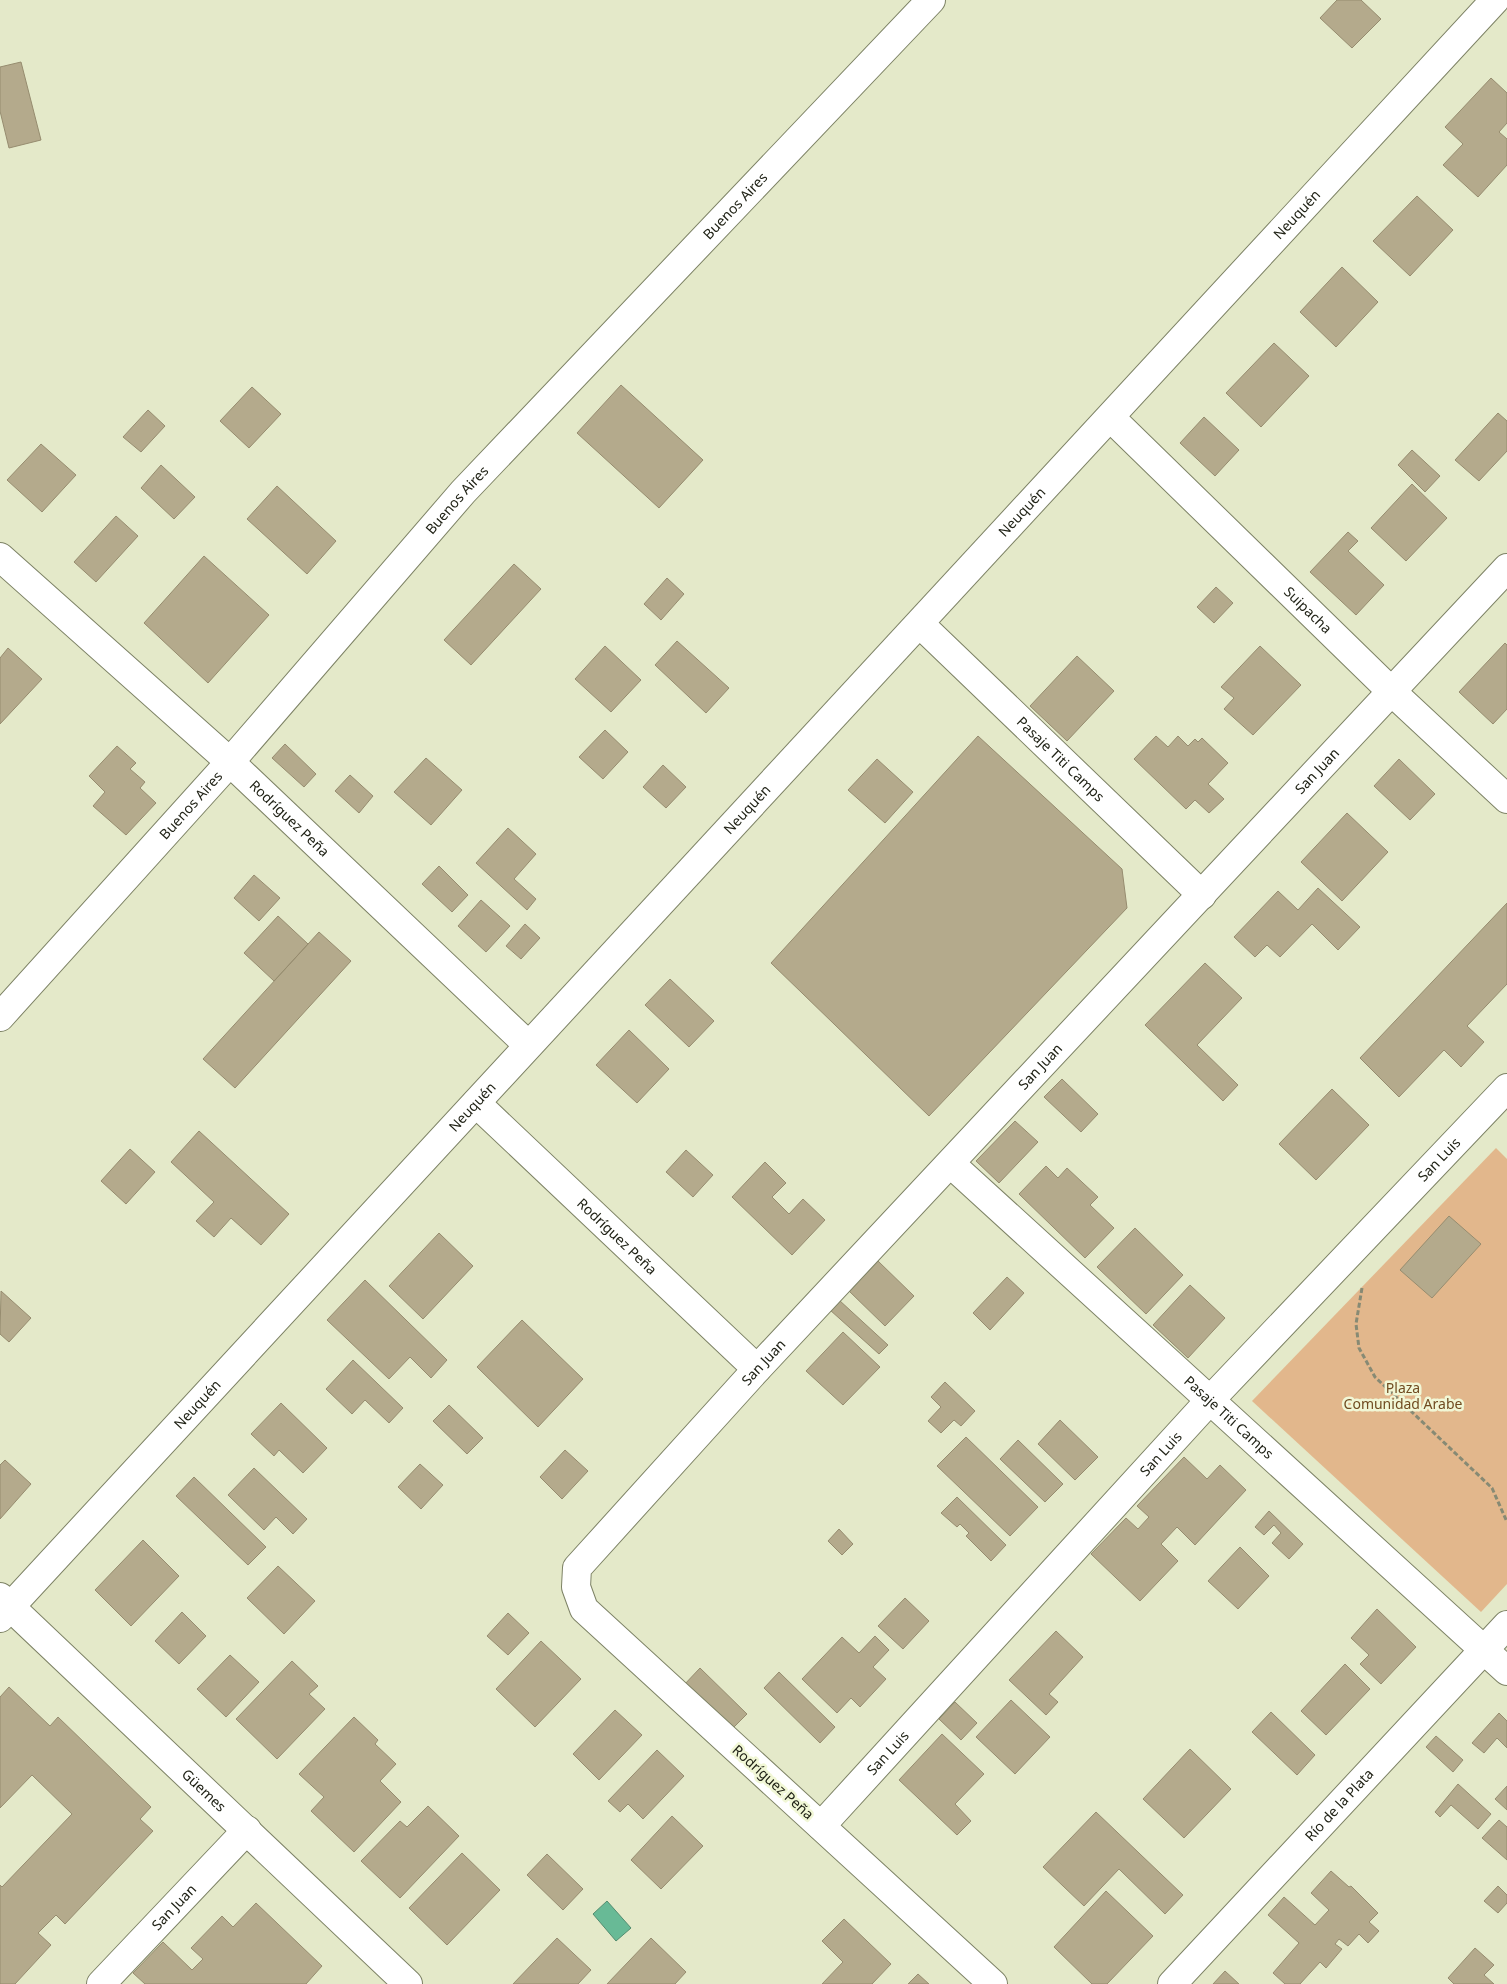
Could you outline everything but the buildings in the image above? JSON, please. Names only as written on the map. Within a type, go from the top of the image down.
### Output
[{"type":"street","name":"Buenos Aires","points":[[0,1017],[230,762],[463,492],[931,0]]},
{"type":"street","name":"Neuquén","points":[[3,1607],[476,1103],[1111,418],[1495,0]]},
{"type":"street","name":"Suipacha","points":[[1111,418],[1391,691],[1507,799]]},
{"type":"street","name":"Rodríguez Peña","points":[[0,557],[230,762],[528,1045]]},
{"type":"street","name":"San Juan","points":[[577,1568],[757,1369],[1507,568]]},
{"type":"street","name":"Pasaje Titi Camps","points":[[920,624],[1202,895]]},
{"type":"street","name":"San Luis","points":[[821,1826],[1211,1399],[1507,1088]]},
{"type":"street","name":"Rodríguez Peña","points":[[476,1103],[757,1369]]},
{"type":"street","name":"Pasaje Titi Camps","points":[[951,1164],[1211,1399],[1507,1671]]},
{"type":"street","name":"Rodríguez Peña","points":[[577,1568],[576,1587],[584,1609],[993,1984]]},
{"type":"street","name":"Güemes","points":[[3,1607],[247,1830],[408,1984]]},
{"type":"street","name":"Río de la Plata","points":[[1172,1984],[1507,1626]]},
{"type":"street","name":"San Juan","points":[[101,1984],[247,1830]]},
{"type":"path","points":[[1362,1287],[1356,1324],[1359,1348],[1375,1377],[1492,1488],[1507,1522]]},
{"type":"green space","name":"Plaza Comunidad Arabe","points":[[1496,1148],[1507,1159],[1507,1584],[1481,1612],[1252,1401]]},
{"type":"shaded area","points":[[607,1901],[631,1928],[616,1941],[593,1914]]}]
